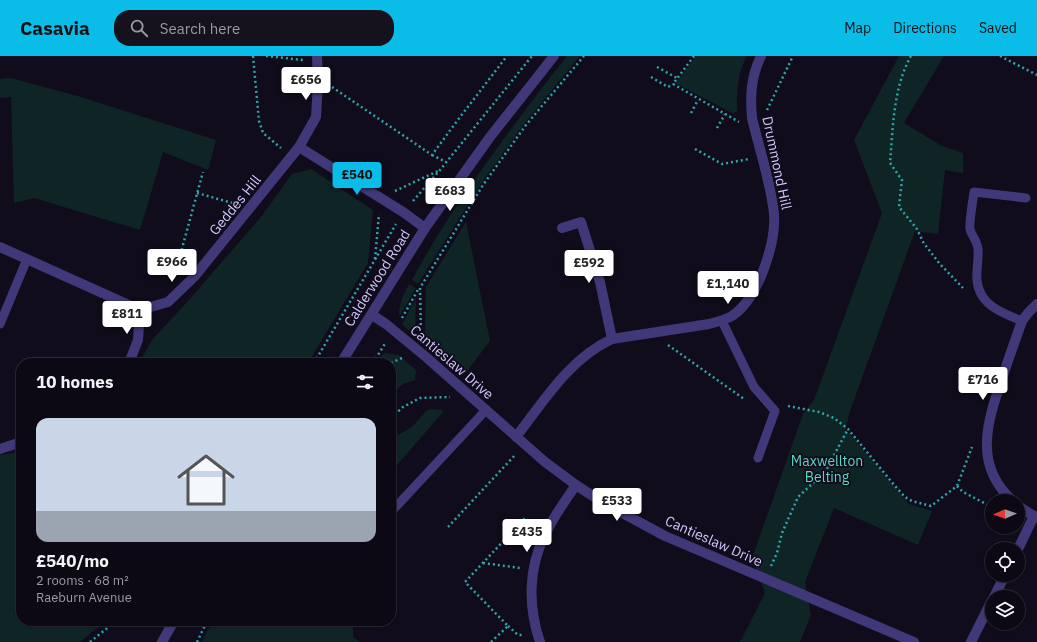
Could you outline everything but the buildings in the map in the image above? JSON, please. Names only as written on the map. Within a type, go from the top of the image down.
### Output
[{"type":"street","name":"Calderwood Road","points":[[344,358],[425,228],[490,137],[554,56]]},
{"type":"street","name":"Drummond Hill","points":[[516,437],[573,365],[592,349],[612,339],[722,321],[732,316],[756,288],[771,244],[774,229],[774,214],[752,118],[751,93],[755,69],[762,56]]},
{"type":"street","name":"Geddes Hill","points":[[140,310],[168,302],[194,277],[299,147],[316,117],[318,59]]},
{"type":"street","points":[[299,147],[403,212],[425,228]]},
{"type":"street","points":[[562,228],[581,222],[600,282],[612,339]]},
{"type":"street","points":[[0,246],[140,310],[138,340],[131,358]]},
{"type":"street","points":[[1007,494],[991,470],[986,446],[986,432],[1022,321],[1028,312],[1037,304]]},
{"type":"street","name":"Cantieslaw Drive","points":[[372,315],[386,324],[426,357],[516,437],[576,485],[602,502],[665,536],[914,642]]},
{"type":"street","points":[[0,449],[16,444]]},
{"type":"street","points":[[540,642],[533,616],[531,595],[536,558],[544,536],[552,521],[576,485]]},
{"type":"street","points":[[1022,542],[1036,517],[1025,510]]},
{"type":"street","points":[[971,642],[985,614]]},
{"type":"street","points":[[162,642],[171,626]]},
{"type":"lane","points":[[1022,321],[997,311],[983,298],[977,280],[979,259],[978,246],[970,229],[974,192],[1026,198]]},
{"type":"lane","points":[[0,324],[27,259]]},
{"type":"lane","points":[[722,321],[754,387],[775,411],[758,458]]},
{"type":"lane","points":[[396,507],[486,410]]},
{"type":"path","points":[[253,56],[259,121],[263,133],[292,156]]},
{"type":"path","points":[[266,56],[318,59]]},
{"type":"path","points":[[432,155],[507,56]]},
{"type":"path","points":[[400,321],[483,185],[526,125],[584,56]]},
{"type":"path","points":[[651,77],[668,87],[693,57],[689,56]]},
{"type":"path","points":[[672,84],[693,95],[698,100],[756,131],[794,56]]},
{"type":"path","points":[[911,56],[905,67],[896,105],[890,163],[902,180],[899,207],[917,229],[923,242],[939,263],[966,290]]},
{"type":"path","points":[[1000,56],[1037,75]]},
{"type":"path","points":[[657,67],[677,78]]},
{"type":"path","points":[[318,78],[432,155],[446,162]]},
{"type":"path","points":[[691,113],[698,100]]},
{"type":"path","points":[[717,128],[725,114]]},
{"type":"path","points":[[695,149],[722,164],[762,157]]},
{"type":"path","points":[[168,302],[203,172]]},
{"type":"path","points":[[197,194],[251,208]]},
{"type":"path","points":[[420,288],[421,337]]},
{"type":"path","points":[[662,331],[663,342],[748,402]]},
{"type":"path","points":[[375,358],[386,342]]},
{"type":"path","points":[[396,360],[408,354]]},
{"type":"path","points":[[396,413],[403,406],[420,398],[455,397]]},
{"type":"path","points":[[775,411],[789,406],[819,412],[834,418],[848,429],[905,497],[912,501],[930,506],[957,486],[974,444]]},
{"type":"path","points":[[766,580],[777,553],[782,533],[798,497],[825,472],[848,429]]},
{"type":"path","points":[[448,527],[518,452]]},
{"type":"path","points":[[957,486],[963,492],[985,503]]},
{"type":"path","points":[[527,636],[518,635],[465,582],[525,518],[537,528]]},
{"type":"path","points":[[483,563],[522,568]]},
{"type":"path","points":[[90,642],[110,626]]},
{"type":"path","points":[[197,642],[205,626]]},
{"type":"path","points":[[491,642],[508,626]]},
{"type":"green space","points":[[567,56],[580,56],[524,124],[481,184],[418,284],[412,280],[433,242],[468,188]]},
{"type":"green space","points":[[696,56],[747,56],[739,76],[737,112],[732,113],[675,83]]},
{"type":"green space","name":"Maxwellton Belting","points":[[899,56],[944,56],[904,123],[942,146],[963,153],[963,173],[945,170],[938,234],[915,231],[849,414],[845,431],[850,434],[909,504],[932,511],[918,545],[834,508],[805,582],[811,615],[800,642],[740,642],[765,593],[752,558],[803,414],[814,400],[882,213],[854,140]]},
{"type":"green space","points":[[11,78],[81,97],[216,140],[208,170],[163,152],[140,230],[34,198],[14,203],[11,97],[0,98],[0,79]]},
{"type":"green space","points":[[311,169],[373,210],[368,263],[311,358],[142,358],[152,340],[261,217],[292,174]]},
{"type":"green space","points":[[466,222],[490,341],[467,373],[425,336],[426,287]]},
{"type":"green space","points":[[409,284],[416,288],[399,317],[402,300]]},
{"type":"green space","points":[[416,298],[415,336],[402,324]]},
{"type":"green space","points":[[385,353],[398,355],[416,370],[415,380],[403,384],[396,390],[396,358],[379,358]]},
{"type":"green space","points":[[431,409],[442,410],[443,412],[396,466],[396,436],[412,427],[426,411]]},
{"type":"green space","points":[[16,452],[16,626],[100,626],[80,642],[0,642],[0,455]]},
{"type":"green space","points":[[210,626],[353,626],[353,637],[360,642],[202,642]]}]
